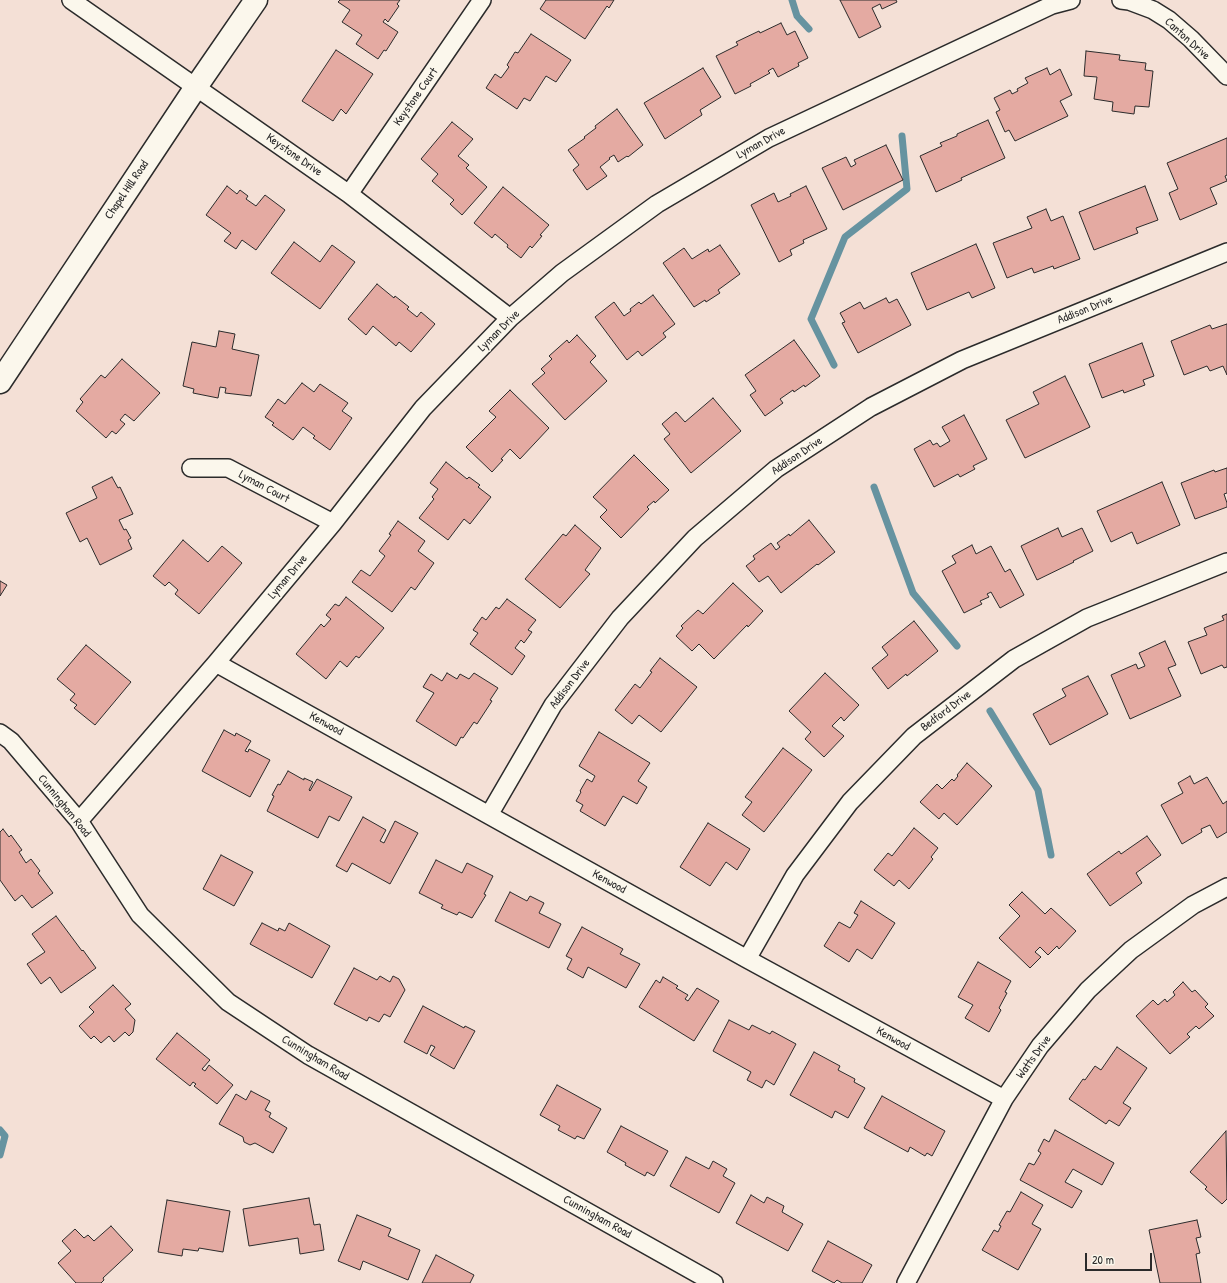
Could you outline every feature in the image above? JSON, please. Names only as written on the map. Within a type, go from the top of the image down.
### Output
[{"type":"street","name":"Keystone Drive","points":[[71,0],[349,194],[510,318]]},
{"type":"street","name":"Chapel Hill Road","points":[[0,382],[196,87],[256,0]]},
{"type":"street","name":"Keystone Court","points":[[349,194],[482,0]]},
{"type":"street","points":[[1051,2],[1071,0]]},
{"type":"street","name":"Canton Drive","points":[[1121,0],[1156,5],[1169,20],[1191,39],[1227,76]]},
{"type":"street","name":"Lyman Drive","points":[[79,821],[216,663],[333,523],[423,408],[510,318],[562,273],[657,204],[769,138],[1051,2]]},
{"type":"street","name":"Addison Drive","points":[[489,815],[553,705],[620,618],[695,538],[776,469],[870,407],[962,360],[1227,252]]},
{"type":"street","name":"Lyman Court","points":[[191,468],[228,468],[333,523]]},
{"type":"street","name":"Bedford Drive","points":[[747,959],[795,875],[850,802],[914,736],[1014,659],[1087,618],[1227,562]]},
{"type":"street","name":"Kenwood","points":[[216,663],[747,959],[1004,1099]]},
{"type":"street","name":"Cunningham Road","points":[[0,733],[11,741],[79,821],[140,914],[228,1002],[308,1055],[714,1283]]},
{"type":"street","name":"Watts Drive","points":[[906,1283],[1004,1099],[1040,1046],[1088,990],[1131,950],[1193,905],[1227,887]]},
{"type":"building","points":[[340,0],[400,0],[397,4],[399,6],[388,22],[385,19],[383,22],[398,32],[386,51],[384,50],[378,59],[356,44],[362,35],[342,22],[350,10],[338,2]]},
{"type":"building","points":[[546,0],[614,0],[609,8],[607,6],[585,39],[540,9]]},
{"type":"building","points":[[840,0],[896,0],[897,2],[882,9],[880,4],[872,8],[881,27],[859,38]]},
{"type":"building","points":[[781,23],[787,35],[795,31],[808,58],[798,63],[799,66],[778,77],[773,68],[768,71],[770,73],[750,84],[751,86],[735,94],[716,56],[738,45],[736,42]]},
{"type":"building","points":[[531,34],[571,60],[556,82],[546,76],[530,101],[524,98],[517,109],[486,88],[495,74],[501,78],[509,67],[507,65],[515,52],[518,53]]},
{"type":"building","points":[[336,50],[373,74],[346,114],[341,109],[333,121],[302,101]]},
{"type":"building","points":[[1086,51],[1120,55],[1119,60],[1146,63],[1145,70],[1153,71],[1149,107],[1135,106],[1134,114],[1112,111],[1113,102],[1094,99],[1097,77],[1084,76]]},
{"type":"building","points":[[703,68],[721,97],[700,110],[702,115],[665,139],[644,103]]},
{"type":"building","points":[[1047,68],[1050,75],[1060,69],[1072,95],[1060,101],[1068,116],[1015,141],[1009,130],[1005,132],[996,112],[1000,110],[994,98],[1010,90],[1012,94],[1018,91],[1017,89],[1028,83],[1025,78]]},
{"type":"building","points":[[617,109],[643,145],[628,157],[627,156],[618,162],[614,155],[609,158],[610,159],[600,167],[607,176],[587,190],[573,170],[579,165],[568,150],[585,138],[584,137],[596,128],[595,126]]},
{"type":"building","points":[[988,120],[1005,158],[961,178],[962,180],[936,192],[920,156],[942,146],[940,143],[957,136],[957,134]]},
{"type":"building","points":[[452,122],[473,139],[458,156],[469,165],[466,168],[487,187],[462,215],[450,204],[454,200],[432,181],[438,174],[421,159]]},
{"type":"building","points":[[1227,138],[1227,175],[1225,176],[1227,181],[1210,188],[1217,204],[1180,220],[1169,193],[1178,189],[1167,163]]},
{"type":"building","points":[[886,145],[903,180],[843,210],[822,168],[846,157],[851,167],[856,164],[854,160]]},
{"type":"building","points":[[227,186],[237,194],[240,190],[248,196],[246,199],[256,206],[265,195],[285,210],[256,250],[242,240],[236,249],[224,241],[231,233],[206,215]]},
{"type":"building","points":[[806,186],[827,229],[803,240],[804,243],[790,250],[792,255],[779,262],[751,205],[774,193],[778,202],[791,196],[790,194]]},
{"type":"building","points":[[1145,186],[1158,220],[1136,228],[1138,233],[1094,250],[1079,212]]},
{"type":"building","points":[[503,187],[549,225],[540,235],[542,236],[532,248],[530,246],[521,258],[507,247],[508,245],[495,234],[492,238],[474,223]]},
{"type":"building","points":[[1046,209],[1051,221],[1063,216],[1080,259],[1054,269],[1053,266],[1034,273],[1032,268],[1007,278],[993,243],[1032,228],[1027,217]]},
{"type":"building","points":[[294,242],[320,262],[332,245],[355,262],[320,309],[271,273]]},
{"type":"building","points":[[976,244],[995,288],[972,298],[969,292],[927,310],[911,273]]},
{"type":"building","points":[[720,245],[740,274],[718,290],[720,293],[706,302],[705,300],[694,307],[663,263],[684,248],[692,259],[708,249],[709,252]]},
{"type":"building","points":[[377,284],[394,298],[395,296],[409,307],[407,309],[417,317],[421,312],[435,324],[411,352],[399,342],[396,346],[373,326],[366,335],[348,319]]},
{"type":"building","points":[[653,295],[675,324],[663,333],[666,337],[642,356],[638,351],[627,360],[595,317],[614,302],[624,316],[639,302],[641,304]]},
{"type":"building","points":[[886,298],[889,303],[897,299],[911,325],[858,353],[842,323],[845,322],[840,313],[860,302],[864,309]]},
{"type":"building","points":[[1227,324],[1227,375],[1223,366],[1210,371],[1207,366],[1184,375],[1171,341],[1210,325],[1212,329]]},
{"type":"building","points":[[219,331],[235,334],[232,349],[259,355],[251,396],[225,393],[226,388],[220,387],[218,398],[193,393],[194,389],[183,386],[192,342],[216,347]]},
{"type":"building","points":[[577,335],[596,356],[590,362],[607,381],[565,420],[532,384],[545,373],[541,369],[552,359],[549,356],[567,340],[569,343]]},
{"type":"building","points":[[794,340],[820,376],[805,387],[804,385],[794,392],[793,390],[780,399],[783,403],[765,416],[750,395],[756,391],[745,375]]},
{"type":"building","points":[[1142,343],[1154,376],[1143,380],[1145,385],[1124,393],[1123,390],[1102,398],[1089,364]]},
{"type":"building","points":[[122,359],[160,393],[134,421],[125,414],[120,420],[125,424],[116,434],[112,431],[106,438],[76,411],[83,402],[80,399],[101,375],[105,378]]},
{"type":"building","points":[[1065,376],[1090,427],[1025,458],[1006,420],[1039,404],[1033,392]]},
{"type":"building","points":[[302,383],[314,392],[320,384],[348,403],[342,411],[352,418],[330,450],[313,438],[315,436],[303,427],[293,440],[272,425],[274,423],[265,417],[278,399],[285,404]]},
{"type":"building","points":[[510,390],[549,428],[520,459],[510,449],[501,459],[503,460],[492,472],[466,447],[496,417],[489,411]]},
{"type":"building","points":[[713,398],[741,431],[691,473],[664,439],[670,434],[662,424],[676,412],[685,422]]},
{"type":"building","points":[[964,415],[987,459],[973,466],[975,469],[960,477],[958,474],[934,487],[914,449],[930,440],[933,445],[937,443],[940,447],[950,441],[942,427]]},
{"type":"building","points":[[634,455],[669,490],[655,503],[654,501],[647,507],[649,509],[621,538],[600,517],[607,510],[593,497]]},
{"type":"building","points":[[446,462],[467,479],[469,477],[480,485],[478,487],[491,497],[470,524],[464,519],[448,540],[419,518],[434,499],[432,497],[438,489],[430,483]]},
{"type":"building","points":[[1227,468],[1227,493],[1224,494],[1227,507],[1195,519],[1181,483],[1214,470],[1215,472]]},
{"type":"building","points":[[112,477],[118,488],[120,487],[133,514],[119,520],[124,530],[126,529],[131,538],[128,540],[132,549],[100,565],[87,538],[80,542],[66,513],[97,498],[92,487]]},
{"type":"building","points":[[1162,482],[1180,525],[1137,544],[1132,532],[1111,542],[1097,511]]},
{"type":"building","points":[[809,520],[835,552],[818,565],[817,564],[781,593],[768,576],[759,582],[746,566],[755,559],[753,556],[771,543],[776,550],[780,547],[777,543],[789,534],[790,536]]},
{"type":"building","points":[[398,521],[425,541],[418,551],[434,563],[415,590],[411,587],[392,612],[352,582],[361,570],[370,576],[385,556],[379,551],[391,535],[389,534]]},
{"type":"building","points":[[575,525],[601,548],[585,570],[590,574],[560,608],[525,579],[563,534],[566,536]]},
{"type":"building","points":[[1058,528],[1062,537],[1082,528],[1093,551],[1037,580],[1021,546]]},
{"type":"building","points":[[183,540],[208,562],[222,546],[242,563],[199,614],[175,594],[178,590],[169,582],[165,586],[153,576]]},
{"type":"building","points":[[972,545],[976,554],[991,546],[1005,572],[1010,569],[1024,595],[1000,608],[991,592],[987,594],[989,597],[980,601],[982,604],[964,613],[942,571],[956,563],[952,556]]},
{"type":"building","points":[[0,581],[7,585],[0,596]]},
{"type":"building","points":[[733,583],[763,611],[714,659],[699,644],[692,651],[676,636],[683,628],[681,626],[698,610],[703,614]]},
{"type":"building","points":[[346,597],[384,628],[359,658],[356,656],[347,667],[340,661],[326,679],[296,654],[321,624],[324,627],[331,619],[326,615],[335,604],[339,606]]},
{"type":"building","points":[[507,599],[536,620],[528,630],[532,632],[524,643],[521,640],[515,648],[525,656],[512,675],[470,644],[478,633],[473,630],[482,617],[486,620],[496,607],[499,609]]},
{"type":"building","points":[[1227,614],[1227,667],[1224,668],[1222,665],[1201,674],[1188,642],[1207,635],[1204,628],[1224,620],[1222,616]]},
{"type":"building","points":[[914,621],[938,651],[888,689],[872,668],[888,655],[882,647]]},
{"type":"building","points":[[1165,641],[1176,665],[1168,668],[1181,696],[1130,719],[1111,675],[1136,664],[1138,669],[1145,666],[1139,653]]},
{"type":"building","points":[[86,645],[131,682],[95,725],[74,708],[77,705],[70,700],[75,694],[57,679]]},
{"type":"building","points":[[660,658],[697,687],[661,732],[639,715],[632,724],[615,710],[635,684],[640,688]]},
{"type":"building","points":[[447,673],[457,679],[460,674],[469,679],[474,673],[498,688],[490,700],[492,701],[477,724],[474,722],[463,738],[461,737],[456,746],[416,721],[434,693],[423,687],[431,674],[442,681]]},
{"type":"building","points":[[825,673],[859,705],[844,721],[841,717],[832,726],[844,736],[824,757],[805,739],[811,732],[789,711]]},
{"type":"building","points":[[1088,676],[1108,714],[1050,745],[1033,714],[1066,696],[1062,689]]},
{"type":"building","points":[[224,730],[235,736],[236,733],[251,741],[245,751],[248,752],[249,749],[270,760],[250,797],[202,771]]},
{"type":"building","points":[[599,732],[650,763],[638,781],[647,787],[637,804],[623,796],[605,826],[580,811],[583,805],[576,801],[587,779],[592,782],[595,776],[579,766]]},
{"type":"building","points":[[783,748],[812,770],[764,832],[742,815],[752,802],[745,797]]},
{"type":"building","points":[[967,763],[992,786],[957,825],[944,813],[939,819],[920,802],[937,784],[942,789],[952,779],[954,781]]},
{"type":"building","points":[[288,771],[304,780],[304,778],[313,782],[309,790],[310,791],[317,779],[352,797],[339,821],[329,816],[318,838],[267,811],[274,796],[272,795]]},
{"type":"building","points":[[1190,776],[1194,784],[1207,777],[1223,804],[1227,801],[1227,832],[1217,838],[1210,825],[1201,829],[1202,832],[1182,844],[1161,805],[1183,793],[1178,783]]},
{"type":"building","points":[[363,817],[386,830],[380,841],[384,843],[395,821],[418,833],[390,884],[352,863],[347,872],[336,866]]},
{"type":"building","points":[[708,823],[750,849],[737,870],[726,862],[710,886],[680,867]]},
{"type":"building","points":[[914,828],[938,848],[931,857],[933,859],[909,889],[899,880],[894,886],[874,870],[888,853],[892,856]]},
{"type":"building","points":[[3,829],[9,837],[11,835],[22,850],[19,852],[26,863],[31,859],[40,871],[38,873],[53,893],[32,908],[22,895],[15,901],[0,880],[0,832]]},
{"type":"building","points":[[1147,836],[1161,855],[1136,873],[1142,883],[1110,906],[1087,874],[1119,851],[1121,854]]},
{"type":"building","points":[[221,855],[253,872],[234,906],[203,889]]},
{"type":"building","points":[[436,860],[462,873],[467,863],[493,876],[484,894],[486,895],[472,918],[459,912],[457,915],[441,908],[443,905],[419,893]]},
{"type":"building","points":[[510,892],[527,901],[530,896],[544,903],[539,913],[561,924],[549,948],[495,921]]},
{"type":"building","points":[[1022,892],[1045,914],[1051,908],[1076,931],[1059,949],[1057,946],[1048,955],[1040,947],[1035,952],[1041,957],[1030,968],[999,938],[1020,916],[1009,905]]},
{"type":"building","points":[[861,901],[895,923],[872,959],[857,949],[849,962],[824,946],[839,922],[850,928],[858,915],[854,913]]},
{"type":"building","points":[[56,916],[96,968],[61,993],[50,977],[41,984],[27,964],[45,952],[32,934]]},
{"type":"building","points":[[262,923],[278,931],[279,928],[285,931],[289,923],[330,946],[312,978],[250,944]]},
{"type":"building","points":[[582,927],[623,949],[620,954],[640,964],[626,988],[588,967],[583,978],[567,969],[572,959],[566,956]]},
{"type":"building","points":[[978,962],[1011,981],[1005,992],[1007,993],[999,1008],[1001,1010],[989,1032],[965,1018],[973,1005],[958,997]]},
{"type":"building","points":[[354,968],[377,980],[380,976],[390,982],[393,976],[399,979],[405,990],[390,1017],[384,1014],[379,1022],[369,1017],[367,1021],[334,1004]]},
{"type":"building","points":[[663,977],[678,986],[676,988],[688,995],[685,999],[688,1001],[697,988],[719,1001],[694,1041],[639,1007],[656,980],[660,983]]},
{"type":"building","points":[[1183,982],[1192,992],[1195,990],[1208,1004],[1205,1007],[1214,1016],[1199,1029],[1196,1026],[1187,1034],[1190,1037],[1170,1054],[1136,1016],[1153,1000],[1158,1005],[1165,999],[1167,1002],[1175,995],[1173,992]]},
{"type":"building","points":[[113,985],[131,1004],[125,1009],[135,1020],[133,1032],[129,1036],[125,1032],[114,1042],[109,1036],[101,1043],[94,1036],[91,1039],[79,1026],[94,1012],[89,1007]]},
{"type":"building","points":[[423,1006],[464,1028],[465,1026],[475,1031],[454,1069],[430,1055],[435,1047],[431,1045],[427,1054],[404,1042]]},
{"type":"building","points":[[729,1020],[749,1030],[752,1025],[770,1034],[772,1031],[796,1044],[774,1085],[766,1080],[762,1088],[747,1080],[751,1072],[713,1051]]},
{"type":"building","points":[[177,1033],[210,1060],[202,1069],[205,1071],[209,1065],[233,1085],[217,1104],[194,1086],[196,1084],[193,1082],[190,1086],[156,1059]]},
{"type":"building","points":[[1117,1047],[1147,1068],[1123,1103],[1131,1108],[1119,1126],[1109,1120],[1106,1124],[1069,1099],[1083,1079],[1085,1080],[1095,1066],[1101,1070]]},
{"type":"building","points":[[814,1052],[840,1066],[838,1070],[855,1079],[854,1082],[865,1088],[848,1118],[835,1111],[832,1118],[790,1095]]},
{"type":"building","points":[[557,1085],[601,1109],[584,1139],[577,1136],[575,1139],[558,1130],[560,1126],[540,1115]]},
{"type":"building","points":[[251,1091],[270,1101],[265,1110],[271,1113],[269,1117],[287,1128],[273,1153],[255,1143],[250,1145],[244,1142],[243,1137],[219,1124],[236,1094],[246,1100]]},
{"type":"building","points":[[882,1096],[945,1131],[932,1156],[927,1153],[925,1156],[910,1147],[908,1152],[864,1128]]},
{"type":"building","points":[[621,1126],[668,1151],[654,1176],[647,1172],[645,1176],[625,1165],[626,1163],[607,1152]]},
{"type":"building","points":[[1055,1130],[1114,1163],[1102,1185],[1073,1169],[1065,1182],[1082,1191],[1072,1208],[1020,1180],[1029,1163],[1034,1165],[1041,1153],[1038,1151],[1044,1139],[1049,1142]]},
{"type":"building","points":[[1226,1131],[1227,1199],[1222,1204],[1205,1189],[1207,1187],[1190,1172]]},
{"type":"building","points":[[686,1157],[709,1169],[713,1161],[727,1169],[723,1176],[735,1183],[719,1213],[670,1186]]},
{"type":"building","points":[[1021,1192],[1043,1205],[1032,1224],[1041,1229],[1018,1270],[982,1250],[994,1230],[998,1232],[1001,1226],[999,1225],[1007,1211],[1010,1212]]},
{"type":"building","points":[[751,1195],[764,1203],[767,1197],[784,1206],[782,1212],[803,1224],[788,1251],[736,1223]]},
{"type":"building","points":[[309,1198],[314,1225],[320,1224],[324,1250],[300,1254],[298,1238],[249,1246],[243,1209]]},
{"type":"building","points":[[167,1200],[230,1211],[223,1252],[199,1248],[198,1251],[183,1249],[182,1256],[158,1252]]},
{"type":"building","points":[[357,1215],[391,1229],[388,1236],[420,1250],[408,1280],[363,1261],[360,1270],[338,1261]]},
{"type":"building","points":[[1197,1220],[1201,1237],[1196,1238],[1200,1253],[1196,1254],[1201,1283],[1160,1283],[1149,1230]]},
{"type":"building","points":[[111,1226],[133,1250],[103,1278],[104,1280],[101,1283],[76,1283],[58,1263],[71,1251],[62,1241],[75,1229],[84,1238],[88,1235],[94,1241]]},
{"type":"building","points":[[828,1241],[872,1265],[862,1283],[842,1283],[837,1280],[834,1283],[812,1271]]},
{"type":"building","points":[[436,1255],[474,1275],[470,1283],[422,1283]]},
{"type":"waterway","points":[[792,0],[797,16],[809,29]]},
{"type":"waterway","points":[[834,365],[811,319],[845,237],[907,189],[902,136]]},
{"type":"waterway","points":[[874,487],[913,593],[957,646]]},
{"type":"waterway","points":[[990,711],[1038,790],[1051,855]]},
{"type":"waterway","points":[[0,1130],[5,1136],[0,1155]]}]
